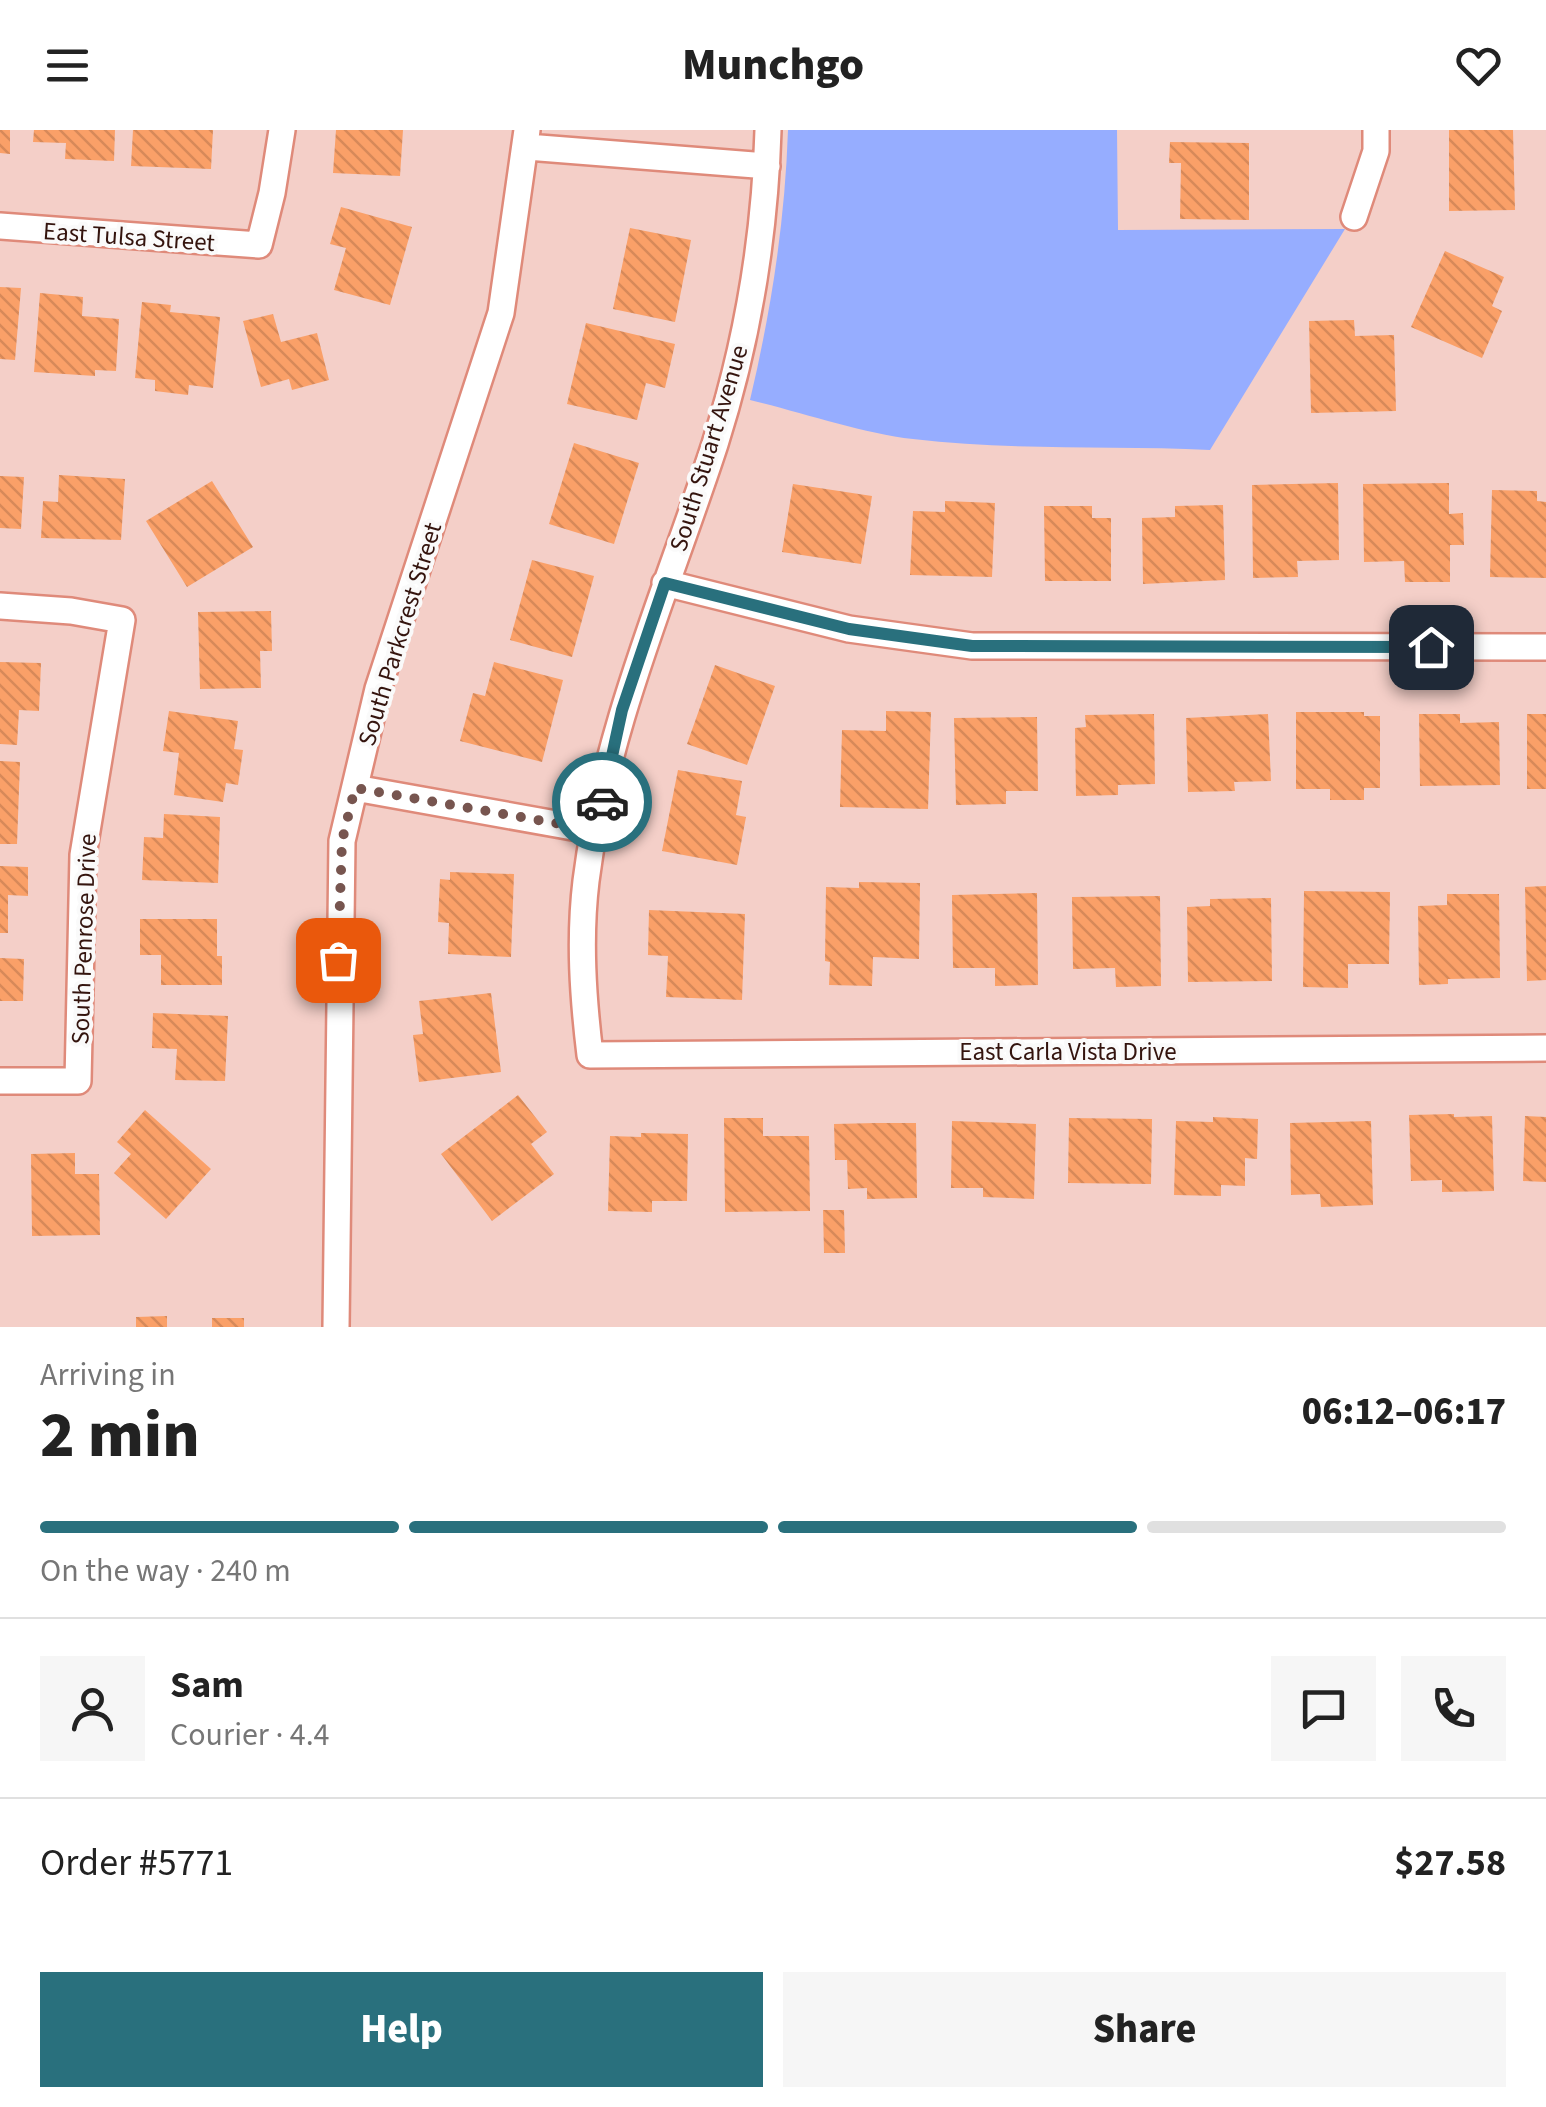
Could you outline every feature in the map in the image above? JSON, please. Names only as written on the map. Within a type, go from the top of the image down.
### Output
[{"type":"street","name":"East Tulsa Street","points":[[0,226],[258,246],[282,130]]},
{"type":"street","name":"South Stuart Avenue","points":[[590,1055],[582,985],[586,882],[595,830],[622,710],[715,442],[741,348],[762,223],[768,130]]},
{"type":"street","points":[[1354,217],[1376,152],[1376,130]]},
{"type":"street","points":[[527,139],[767,166]]},
{"type":"street","name":"South Parkcrest Street","points":[[336,1327],[342,841],[378,689],[501,312],[527,139]]},
{"type":"street","points":[[665,583],[849,629],[972,646],[1546,647]]},
{"type":"street","name":"South Penrose Drive","points":[[0,606],[72,611],[122,620],[83,854],[78,1080],[0,1080]]},
{"type":"street","points":[[355,788],[595,830]]},
{"type":"street","name":"East Carla Vista Drive","points":[[590,1055],[1546,1048]]},
{"type":"shaded area","points":[[788,130],[1117,130],[1118,230],[1345,229],[1210,450],[987,445],[893,436],[750,400],[776,266]]},
{"type":"building","points":[[0,130],[10,130],[10,154],[0,153]]},
{"type":"building","points":[[34,130],[115,130],[114,161],[65,159],[66,143],[33,142]]},
{"type":"building","points":[[133,130],[213,130],[211,169],[131,166]]},
{"type":"building","points":[[336,130],[403,130],[400,176],[333,173]]},
{"type":"building","points":[[1449,130],[1513,130],[1515,210],[1449,211]]},
{"type":"building","points":[[1170,142],[1249,143],[1249,220],[1180,219],[1181,163],[1169,163]]},
{"type":"building","points":[[341,207],[412,227],[390,305],[334,290],[346,248],[330,244]]},
{"type":"building","points":[[630,228],[691,240],[675,322],[613,309]]},
{"type":"building","points":[[1445,251],[1504,277],[1492,306],[1502,311],[1482,358],[1411,327]]},
{"type":"building","points":[[0,287],[21,288],[15,360],[0,359]]},
{"type":"building","points":[[40,293],[83,297],[82,316],[119,319],[116,371],[95,370],[95,376],[34,372]]},
{"type":"building","points":[[142,302],[171,305],[170,312],[220,317],[213,388],[189,385],[188,395],[155,391],[155,380],[135,378]]},
{"type":"building","points":[[273,314],[281,342],[317,333],[329,380],[292,390],[289,379],[261,387],[243,321]]},
{"type":"building","points":[[1354,320],[1355,336],[1394,335],[1396,411],[1311,413],[1309,321]]},
{"type":"building","points":[[586,323],[675,344],[665,388],[646,383],[637,420],[567,404]]},
{"type":"building","points":[[574,443],[639,463],[614,544],[549,524]]},
{"type":"building","points":[[59,475],[125,479],[121,540],[41,538],[43,501],[58,502]]},
{"type":"building","points":[[0,476],[24,477],[21,529],[0,528]]},
{"type":"building","points":[[212,481],[253,547],[187,587],[146,521]]},
{"type":"building","points":[[1338,483],[1339,560],[1297,561],[1298,577],[1253,578],[1252,485]]},
{"type":"building","points":[[1449,483],[1449,514],[1463,513],[1464,545],[1450,545],[1450,582],[1405,582],[1404,561],[1364,562],[1363,484]]},
{"type":"building","points":[[793,484],[872,496],[861,564],[782,552]]},
{"type":"building","points":[[1492,490],[1537,491],[1537,501],[1546,502],[1546,578],[1490,577]]},
{"type":"building","points":[[945,501],[995,503],[992,577],[910,575],[913,511],[945,512]]},
{"type":"building","points":[[1223,505],[1225,580],[1143,584],[1142,518],[1175,517],[1175,506]]},
{"type":"building","points":[[1044,506],[1092,506],[1092,518],[1111,518],[1111,581],[1045,581]]},
{"type":"building","points":[[532,560],[594,576],[572,657],[510,640]]},
{"type":"building","points":[[271,611],[272,651],[260,651],[261,688],[200,689],[198,612]]},
{"type":"building","points":[[0,662],[41,663],[39,711],[19,710],[17,745],[0,744]]},
{"type":"building","points":[[494,662],[563,680],[542,762],[460,741],[473,693],[485,696]]},
{"type":"building","points":[[715,665],[775,686],[747,765],[687,744]]},
{"type":"building","points":[[169,711],[238,721],[234,749],[243,750],[238,785],[226,783],[223,802],[174,795],[179,753],[163,751]]},
{"type":"building","points":[[886,711],[931,712],[928,809],[840,807],[842,730],[886,731]]},
{"type":"building","points":[[1296,712],[1364,712],[1364,716],[1380,716],[1380,788],[1364,788],[1364,800],[1330,800],[1330,789],[1296,789]]},
{"type":"building","points":[[1154,714],[1155,784],[1118,785],[1118,795],[1076,796],[1075,728],[1086,727],[1085,715]]},
{"type":"building","points":[[1268,714],[1271,781],[1234,782],[1235,791],[1188,792],[1186,718]]},
{"type":"building","points":[[1419,714],[1460,714],[1460,723],[1499,722],[1500,785],[1420,786]]},
{"type":"building","points":[[1527,714],[1546,714],[1546,789],[1527,789]]},
{"type":"building","points":[[1037,717],[1038,791],[1006,791],[1006,804],[956,805],[954,718]]},
{"type":"building","points":[[0,761],[20,762],[17,844],[0,844]]},
{"type":"building","points":[[678,770],[742,781],[736,815],[746,817],[737,865],[662,851]]},
{"type":"building","points":[[164,814],[220,817],[218,883],[142,880],[144,837],[163,838]]},
{"type":"building","points":[[0,866],[28,867],[28,896],[8,895],[8,933],[0,933]]},
{"type":"building","points":[[450,872],[514,874],[511,957],[448,954],[449,923],[438,922],[440,879],[450,880]]},
{"type":"building","points":[[859,882],[920,883],[919,959],[873,957],[872,986],[829,985],[830,962],[825,961],[826,887],[859,888]]},
{"type":"building","points":[[1546,886],[1546,980],[1527,981],[1525,887]]},
{"type":"building","points":[[1304,891],[1390,892],[1389,964],[1348,964],[1348,988],[1303,987]]},
{"type":"building","points":[[1037,893],[1038,985],[995,986],[995,968],[953,968],[952,895]]},
{"type":"building","points":[[1447,894],[1499,894],[1500,978],[1448,979],[1448,984],[1419,985],[1418,906],[1447,905]]},
{"type":"building","points":[[1160,896],[1161,986],[1116,987],[1115,968],[1073,969],[1072,897]]},
{"type":"building","points":[[1271,898],[1272,981],[1188,982],[1187,907],[1210,906],[1210,899]]},
{"type":"building","points":[[649,910],[745,914],[742,1000],[666,997],[668,956],[648,955]]},
{"type":"building","points":[[140,919],[217,919],[222,985],[161,985],[161,955],[140,955]]},
{"type":"building","points":[[0,958],[24,959],[23,1001],[0,1001]]},
{"type":"building","points":[[491,993],[501,1072],[419,1082],[413,1035],[423,1034],[419,1001]]},
{"type":"building","points":[[153,1013],[228,1016],[225,1081],[175,1080],[177,1049],[152,1048]]},
{"type":"building","points":[[518,1095],[547,1132],[531,1144],[554,1174],[492,1221],[441,1154]]},
{"type":"building","points":[[145,1110],[211,1169],[166,1219],[114,1173],[131,1154],[117,1142]]},
{"type":"building","points":[[1409,1115],[1492,1116],[1494,1191],[1442,1192],[1442,1180],[1411,1181]]},
{"type":"building","points":[[1525,1116],[1546,1117],[1546,1182],[1523,1181]]},
{"type":"building","points":[[1213,1117],[1258,1119],[1257,1159],[1245,1158],[1245,1186],[1221,1185],[1221,1196],[1174,1195],[1176,1121],[1213,1122]]},
{"type":"building","points":[[724,1118],[763,1118],[763,1136],[809,1136],[810,1211],[725,1212]]},
{"type":"building","points":[[1069,1118],[1152,1119],[1151,1184],[1068,1183]]},
{"type":"building","points":[[952,1121],[1036,1124],[1034,1199],[983,1197],[983,1188],[951,1188]]},
{"type":"building","points":[[1371,1121],[1373,1205],[1321,1207],[1320,1194],[1291,1195],[1290,1123]]},
{"type":"building","points":[[916,1123],[917,1198],[867,1199],[867,1188],[848,1189],[847,1160],[835,1160],[834,1124]]},
{"type":"building","points":[[641,1133],[688,1134],[687,1201],[652,1201],[652,1212],[608,1211],[610,1136],[641,1137]]},
{"type":"building","points":[[75,1153],[75,1174],[99,1174],[100,1235],[32,1236],[31,1154]]},
{"type":"building","points":[[823,1210],[844,1210],[845,1253],[824,1253]]},
{"type":"building","points":[[167,1316],[167,1327],[136,1327],[136,1317]]},
{"type":"building","points":[[212,1318],[244,1318],[244,1327],[212,1327]]},
{"type":"way so far","points":[[338,960],[342,841],[355,788],[595,830],[602,802]]},
{"type":"route","points":[[602,802],[622,710],[665,583],[849,629],[972,646],[1431,647]]}]
